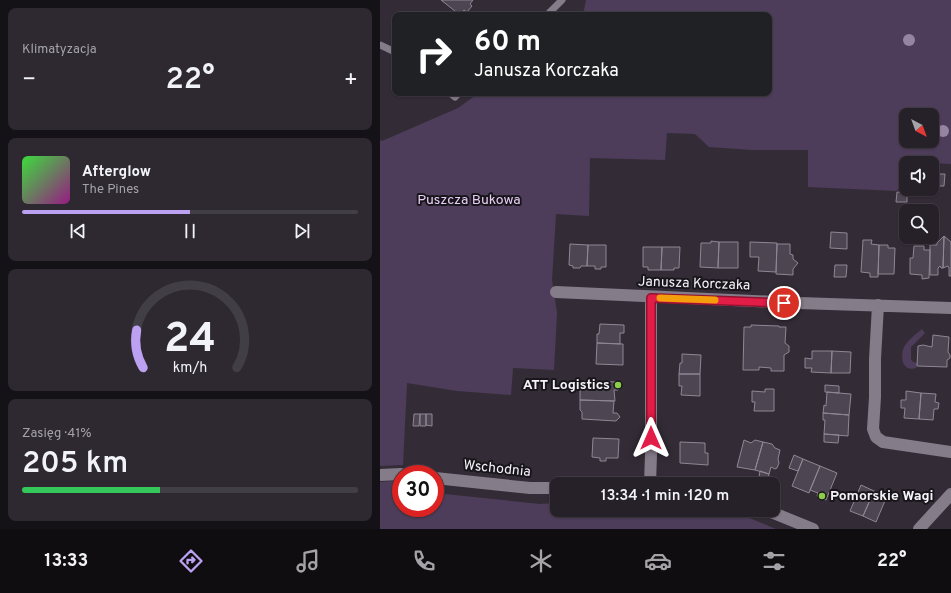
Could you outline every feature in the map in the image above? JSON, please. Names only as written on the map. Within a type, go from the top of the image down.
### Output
[{"type":"street","name":"Janusza Korczaka","points":[[556,292],[651,298],[951,308]]},
{"type":"street","points":[[650,477],[651,298]]},
{"type":"street","points":[[878,305],[873,429],[876,437],[884,442],[951,452]]},
{"type":"street","points":[[380,475],[392,474]]},
{"type":"street","name":"Wschodnia","points":[[444,479],[530,488],[550,488]]},
{"type":"street","points":[[919,529],[951,494]]},
{"type":"street","points":[[780,516],[813,529]]},
{"type":"lane","points":[[550,12],[562,0]]},
{"type":"lane","points":[[380,46],[392,51]]},
{"type":"green space","name":"Puszcza Bukowa","points":[[586,0],[951,0],[951,164],[939,163],[939,156],[899,156],[899,186],[897,191],[808,187],[808,150],[752,150],[709,147],[695,134],[667,133],[665,160],[590,158],[589,216],[556,214],[552,280],[557,313],[554,370],[513,368],[511,395],[457,391],[407,383],[403,465],[380,466],[380,140],[382,141],[458,108],[475,96],[772,96],[772,12],[584,12]]},
{"type":"green space","points":[[922,329],[925,333],[911,347],[911,359],[913,362],[918,363],[916,368],[911,369],[903,363],[902,355],[904,347]]},
{"type":"green space","points":[[392,481],[392,517],[444,517],[444,494],[540,504],[550,503],[550,517],[747,517],[776,529],[380,529],[380,482]]},
{"type":"building","points":[[441,0],[473,0],[470,4],[472,6],[467,12],[464,10],[462,12],[456,12]]},
{"type":"building","points":[[939,174],[945,174],[944,186],[939,186]]},
{"type":"building","points":[[897,192],[899,192],[899,196],[907,196],[907,202],[896,202]]},
{"type":"building","points":[[831,232],[847,233],[847,249],[830,248]]},
{"type":"building","points":[[944,236],[943,268],[940,266],[938,268],[938,275],[930,275],[930,245],[937,245],[939,244],[939,241]]},
{"type":"building","points":[[944,236],[951,242],[951,276],[949,276],[948,266],[943,268]]},
{"type":"building","points":[[863,240],[872,240],[871,244],[879,245],[878,277],[870,277],[870,273],[861,272]]},
{"type":"building","points":[[711,241],[719,242],[718,268],[700,267],[701,243],[711,243]]},
{"type":"building","points":[[719,242],[738,242],[738,268],[718,268]]},
{"type":"building","points":[[750,242],[777,243],[776,272],[758,271],[759,257],[750,257]]},
{"type":"building","points":[[570,244],[588,245],[587,266],[573,268],[573,266],[569,265]]},
{"type":"building","points":[[777,244],[790,244],[790,254],[793,255],[793,259],[798,263],[793,269],[793,275],[776,274]]},
{"type":"building","points":[[588,245],[606,245],[606,267],[595,269],[595,266],[587,266]]},
{"type":"building","points":[[879,245],[888,245],[888,248],[895,248],[894,274],[878,274]]},
{"type":"building","points":[[914,246],[924,246],[924,250],[930,250],[929,278],[922,279],[922,275],[910,274],[910,258],[913,258]]},
{"type":"building","points":[[643,247],[662,247],[661,270],[648,270],[648,267],[643,267]]},
{"type":"building","points":[[662,247],[680,247],[679,268],[674,268],[674,270],[661,270]]},
{"type":"building","points":[[835,265],[847,265],[846,277],[834,277]]},
{"type":"building","points":[[600,324],[624,325],[624,333],[620,333],[620,344],[597,343],[597,334],[599,334]]},
{"type":"building","points":[[751,325],[786,327],[785,343],[789,346],[789,352],[784,355],[784,371],[771,371],[771,368],[759,367],[759,370],[743,370],[744,327],[751,327]]},
{"type":"building","points":[[933,335],[949,337],[948,352],[950,358],[947,360],[947,367],[917,366],[918,346],[923,345],[932,347]]},
{"type":"building","points":[[597,343],[623,344],[623,365],[596,364]]},
{"type":"building","points":[[812,351],[832,351],[831,373],[811,372],[812,368],[805,368],[805,358],[812,359]]},
{"type":"building","points":[[832,351],[851,352],[850,373],[831,373]]},
{"type":"building","points":[[682,354],[701,355],[700,374],[679,374],[680,363],[682,363]]},
{"type":"building","points":[[679,374],[700,374],[700,396],[681,395],[682,386],[679,386]]},
{"type":"building","points":[[583,381],[618,382],[621,386],[618,390],[614,390],[615,401],[580,400],[580,390],[583,388]]},
{"type":"building","points":[[825,385],[839,386],[839,393],[825,392]]},
{"type":"building","points":[[765,389],[774,389],[774,411],[754,411],[755,402],[752,402],[752,391],[765,392]]},
{"type":"building","points":[[906,391],[921,393],[919,419],[904,418],[905,408],[901,408],[901,400],[906,400]]},
{"type":"building","points":[[827,392],[851,394],[849,415],[823,413],[824,405],[826,406]]},
{"type":"building","points":[[921,393],[936,394],[935,402],[939,403],[938,409],[934,409],[933,420],[919,419]]},
{"type":"building","points":[[580,400],[614,401],[613,413],[617,413],[620,417],[616,421],[582,419]]},
{"type":"building","points":[[823,413],[849,415],[848,436],[824,434],[825,420],[823,420]]},
{"type":"building","points":[[414,414],[420,414],[419,426],[413,426]]},
{"type":"building","points":[[420,414],[426,414],[426,426],[420,426]]},
{"type":"building","points":[[426,414],[432,414],[432,426],[426,425]]},
{"type":"building","points":[[824,434],[839,435],[838,443],[824,442]]},
{"type":"building","points":[[593,438],[619,439],[618,458],[606,458],[606,461],[600,461],[600,458],[592,457]]},
{"type":"building","points":[[744,440],[751,443],[755,440],[763,442],[755,470],[737,467]]},
{"type":"building","points":[[680,442],[705,443],[705,453],[708,453],[708,465],[680,463]]},
{"type":"building","points":[[763,442],[772,444],[775,448],[780,450],[777,468],[775,469],[771,467],[769,474],[755,470]]},
{"type":"building","points":[[794,455],[803,459],[798,471],[789,468]]},
{"type":"building","points":[[803,459],[820,466],[809,493],[792,486]]},
{"type":"building","points":[[820,466],[837,473],[826,500],[817,496],[818,493],[810,490]]},
{"type":"building","points":[[760,471],[769,474],[768,477],[759,477]]},
{"type":"building","points":[[861,485],[874,491],[863,516],[850,511]]},
{"type":"building","points":[[874,491],[887,496],[876,522],[863,516]]},
{"type":"slow traffic","points":[[660,298],[715,300]]},
{"type":"place","name":"ATT Logistics","points":[[618,385]]},
{"type":"place","name":"Pomorskie Wagi","points":[[822,496]]},
{"type":"route","points":[[651,438],[651,298],[784,303]]}]
